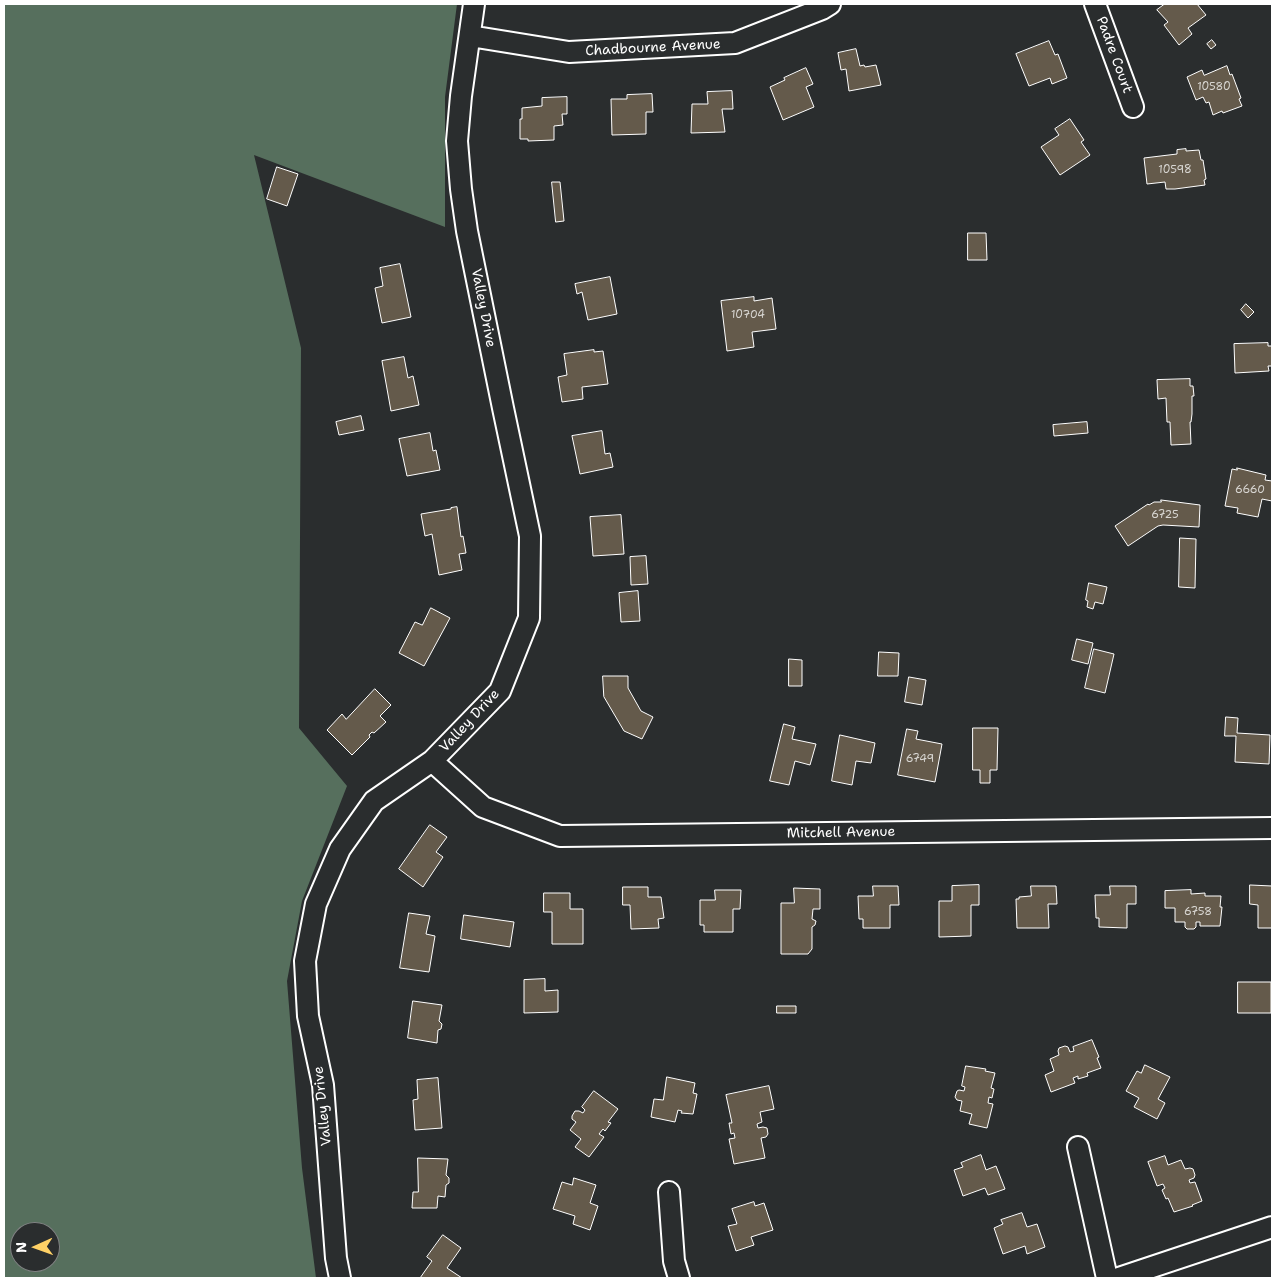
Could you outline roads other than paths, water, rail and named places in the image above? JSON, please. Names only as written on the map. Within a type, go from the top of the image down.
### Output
[{"type":"street","name":"Valley Drive","points":[[340,1278],[336,1258],[323,1085],[308,1016],[305,961],[316,904],[340,849],[374,801],[432,761],[500,692],[529,618],[530,536],[460,189],[457,141],[461,96],[474,4]]},
{"type":"street","name":"Chadbourne Avenue","points":[[470,36],[569,52],[734,43],[822,9],[830,4]]},
{"type":"street","name":"Padre Court","points":[[1095,4],[1134,107]]},
{"type":"street","name":"Mitchell Avenue","points":[[432,761],[483,807],[560,836],[1272,828]]},
{"type":"street","points":[[1078,1147],[1107,1278]]},
{"type":"street","points":[[669,1192],[674,1261],[679,1278]]},
{"type":"street","points":[[1119,1278],[1272,1227]]}]
